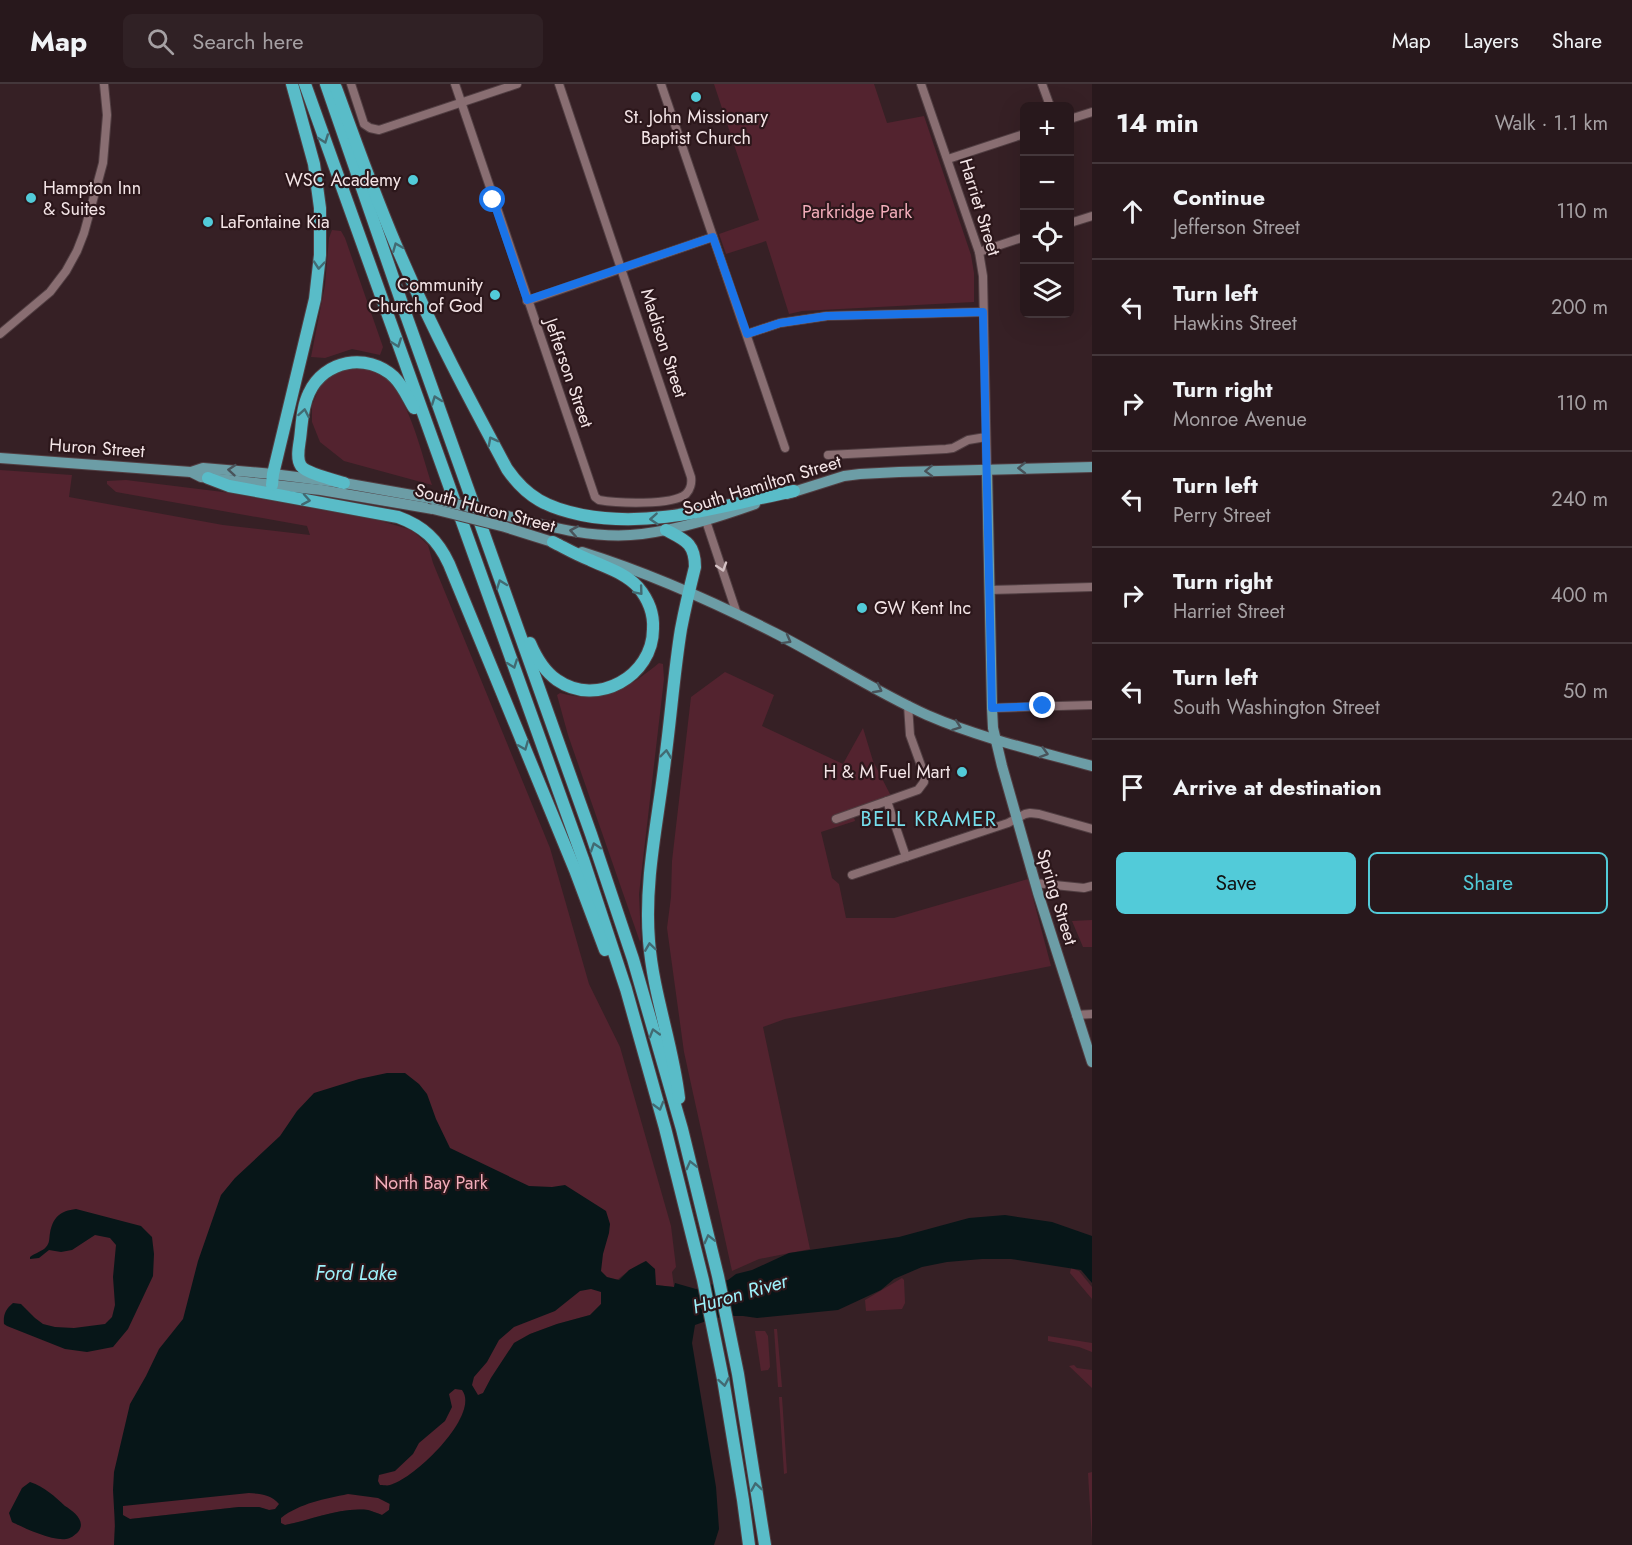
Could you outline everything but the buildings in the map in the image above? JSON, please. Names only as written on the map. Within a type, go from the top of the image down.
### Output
[{"type":"highway","points":[[273,479],[315,299],[320,255],[320,208],[314,164],[292,84]]},
{"type":"highway","points":[[304,84],[583,859],[626,990],[665,1128],[703,1280],[738,1467],[749,1545]]},
{"type":"highway","points":[[326,84],[633,959],[682,1129],[718,1276],[748,1430],[765,1545]]},
{"type":"highway","points":[[334,84],[377,198],[419,297],[507,469],[525,491],[559,509],[588,516],[633,520],[689,514],[794,491]]},
{"type":"highway","points":[[344,483],[305,470],[299,463],[300,435],[308,395],[314,383],[333,367],[354,362],[368,363],[386,371],[401,385],[428,431]]},
{"type":"highway","points":[[208,478],[229,486],[398,517],[417,525],[435,540],[443,550],[449,564],[575,870],[608,958],[626,990]]},
{"type":"highway","points":[[666,530],[685,540],[693,550],[695,567],[677,655],[651,857],[648,889],[649,943],[677,1078],[682,1129]]},
{"type":"highway","points":[[510,609],[546,670],[556,680],[567,686],[595,690],[608,688],[631,677],[646,658],[653,635],[654,621],[648,602],[637,586],[612,570],[553,542]]},
{"type":"main road","name":"Huron Street","points":[[0,458],[191,472]]},
{"type":"main road","name":"South Hamilton Street","points":[[550,527],[615,535],[666,530],[706,520],[844,476],[860,474],[1092,467]]},
{"type":"main road","name":"South Huron Street","points":[[191,472],[203,468],[362,496],[500,514],[550,527]]},
{"type":"main road","name":"Harriet Street","points":[[987,469],[992,708],[995,739]]},
{"type":"main road","name":"South Huron Street","points":[[191,472],[208,478],[344,483],[431,504],[553,542],[623,565],[689,592],[775,633],[908,705],[953,725],[1092,766]]},
{"type":"main road","name":"Spring Street","points":[[995,739],[1035,883],[1092,1062]]},
{"type":"street","points":[[0,334],[50,292],[77,251],[104,163],[107,115],[104,84]]},
{"type":"street","points":[[351,84],[364,124],[379,130],[517,84]]},
{"type":"street","name":"Jefferson Street","points":[[455,84],[595,497],[599,500],[634,503],[671,499],[687,494],[692,483],[691,477]]},
{"type":"street","name":"Madison Street","points":[[559,84],[691,477]]},
{"type":"street","points":[[661,84],[785,448]]},
{"type":"street","name":"Harriet Street","points":[[921,84],[979,252],[983,276],[987,469]]},
{"type":"street","points":[[1042,84],[1049,102]]},
{"type":"street","points":[[1074,118],[1092,112]]},
{"type":"street","points":[[948,159],[1020,135]]},
{"type":"street","points":[[1074,222],[1092,216]]},
{"type":"street","points":[[527,300],[713,237]]},
{"type":"street","points":[[979,252],[1020,238]]},
{"type":"street","points":[[747,334],[780,323],[827,316],[983,312]]},
{"type":"street","points":[[828,455],[946,449],[968,440],[986,437]]},
{"type":"street","points":[[706,520],[737,614]]},
{"type":"street","points":[[989,590],[1092,587]]},
{"type":"street","points":[[836,819],[918,790],[924,782],[923,771],[910,735],[908,705]]},
{"type":"street","points":[[992,708],[1092,705]]},
{"type":"street","points":[[887,801],[906,857]]},
{"type":"street","points":[[852,875],[1008,824],[1030,813],[1092,830]]},
{"type":"street","points":[[1035,883],[1084,888],[1092,886]]},
{"type":"street","points":[[1076,1015],[1092,1014]]},
{"type":"green space","name":"Parkridge Park","points":[[714,84],[874,84],[887,123],[924,116],[971,255],[974,273],[974,302],[802,311],[789,314],[766,241],[726,254],[719,234],[759,220]]},
{"type":"green space","points":[[332,230],[341,231],[345,238],[383,347],[380,355],[352,349],[325,358],[311,357],[325,285],[329,238]]},
{"type":"green space","points":[[350,367],[378,372],[398,393],[412,423],[432,485],[344,461],[320,442],[312,422],[312,405],[319,389],[331,374]]},
{"type":"green space","name":"North Bay Park","points":[[0,470],[72,475],[69,497],[223,525],[310,535],[307,526],[116,492],[107,484],[107,481],[126,480],[223,492],[381,521],[412,530],[428,545],[433,563],[550,848],[589,984],[620,1047],[671,1226],[676,1267],[672,1272],[674,1287],[655,1285],[646,1261],[628,1271],[601,1292],[601,1304],[590,1315],[557,1324],[514,1343],[483,1394],[466,1399],[460,1420],[446,1441],[411,1474],[390,1485],[389,1510],[382,1515],[368,1510],[347,1510],[285,1525],[280,1523],[269,1510],[259,1507],[239,1507],[130,1519],[115,1516],[114,1545],[0,1545]]},
{"type":"green space","points":[[659,663],[663,664],[664,679],[639,894],[640,942],[568,735],[557,695],[560,693],[589,697],[602,696],[625,687]]},
{"type":"green space","points":[[725,672],[774,695],[762,726],[843,764],[863,728],[873,761],[891,796],[852,810],[855,821],[821,832],[832,878],[839,884],[846,918],[894,918],[1028,879],[1051,966],[785,1019],[763,1027],[810,1249],[759,1259],[732,1271],[684,1052],[667,928],[672,861],[691,697]]},
{"type":"green space","points":[[1092,920],[1092,947],[1083,947],[1072,921]]},
{"type":"green space","points":[[1071,1268],[1079,1271],[1092,1287],[1092,1299],[1070,1273]]},
{"type":"green space","points":[[902,1278],[905,1303],[902,1309],[866,1311],[865,1300]]},
{"type":"green space","points":[[774,1329],[777,1329],[782,1387],[778,1387]]},
{"type":"green space","points":[[755,1331],[765,1331],[768,1336],[770,1367],[768,1370],[761,1371]]},
{"type":"green space","points":[[1048,1336],[1092,1343],[1092,1352],[1048,1341]]},
{"type":"green space","points":[[1074,1365],[1077,1368],[1092,1370],[1092,1388],[1069,1366]]},
{"type":"green space","points":[[779,1397],[782,1397],[787,1473],[784,1474]]},
{"type":"green space","points":[[1092,1472],[1092,1541],[1088,1473]]},
{"type":"water","name":"Ford Lake","points":[[387,1073],[405,1073],[427,1094],[450,1148],[529,1186],[565,1185],[606,1211],[610,1224],[601,1271],[607,1277],[619,1280],[629,1270],[646,1261],[655,1269],[656,1285],[674,1287],[675,1283],[696,1289],[728,1280],[736,1274],[752,1270],[789,1253],[899,1237],[969,1218],[1005,1215],[1052,1222],[1092,1236],[1092,1283],[1081,1270],[1011,1259],[947,1262],[922,1267],[894,1279],[881,1290],[838,1310],[757,1318],[727,1316],[695,1325],[692,1343],[716,1487],[719,1529],[714,1545],[114,1545],[114,1472],[130,1404],[159,1349],[183,1319],[198,1261],[221,1195],[235,1178],[280,1136],[297,1111],[314,1093]],"holes":[[[591,1289],[601,1292],[601,1304],[590,1315],[557,1324],[514,1343],[483,1393],[478,1395],[472,1385],[474,1377],[487,1362],[499,1340],[514,1327],[555,1311],[580,1291]],[[455,1389],[462,1390],[465,1401],[462,1415],[442,1445],[401,1480],[390,1485],[380,1485],[379,1475],[395,1471],[413,1454],[419,1443],[445,1421],[452,1407],[449,1394]],[[249,1493],[269,1496],[279,1504],[275,1509],[269,1510],[259,1507],[239,1507],[130,1519],[123,1515],[123,1506]],[[348,1494],[378,1498],[390,1504],[389,1510],[382,1515],[368,1510],[347,1510],[285,1525],[281,1523],[281,1518],[288,1513],[313,1502]]]},
{"type":"water","points":[[76,1209],[141,1226],[152,1237],[154,1254],[153,1276],[128,1329],[113,1347],[87,1352],[65,1349],[4,1324],[5,1312],[13,1303],[21,1304],[43,1324],[55,1327],[74,1328],[105,1324],[112,1317],[115,1305],[113,1277],[116,1245],[110,1238],[95,1235],[72,1250],[61,1252],[49,1250],[39,1258],[30,1259],[43,1250],[49,1242],[51,1227],[55,1219],[66,1211]]},
{"type":"water","points":[[30,1482],[45,1489],[75,1514],[81,1524],[77,1533],[68,1539],[53,1538],[12,1522],[9,1513],[22,1488]]},
{"type":"place","name":"St. John Missionary Baptist Church","points":[[696,97]]},
{"type":"place","name":"WSC Academy","points":[[413,180]]},
{"type":"place","name":"Hampton Inn & Suites","points":[[31,198]]},
{"type":"place","name":"LaFontaine Kia","points":[[208,222]]},
{"type":"place","name":"Community Church of God","points":[[495,295]]},
{"type":"place","name":"GW Kent Inc","points":[[862,608]]},
{"type":"place","name":"H & M Fuel Mart","points":[[962,772]]},
{"type":"district","name":"BELL KRAMER","points":[[929,819]]},
{"type":"route","points":[[493,200],[527,300],[713,237],[747,334],[803,318],[983,312],[992,708],[1043,706]]},
{"type":"water label","name":"Huron River","points":[[740,1294]]}]
